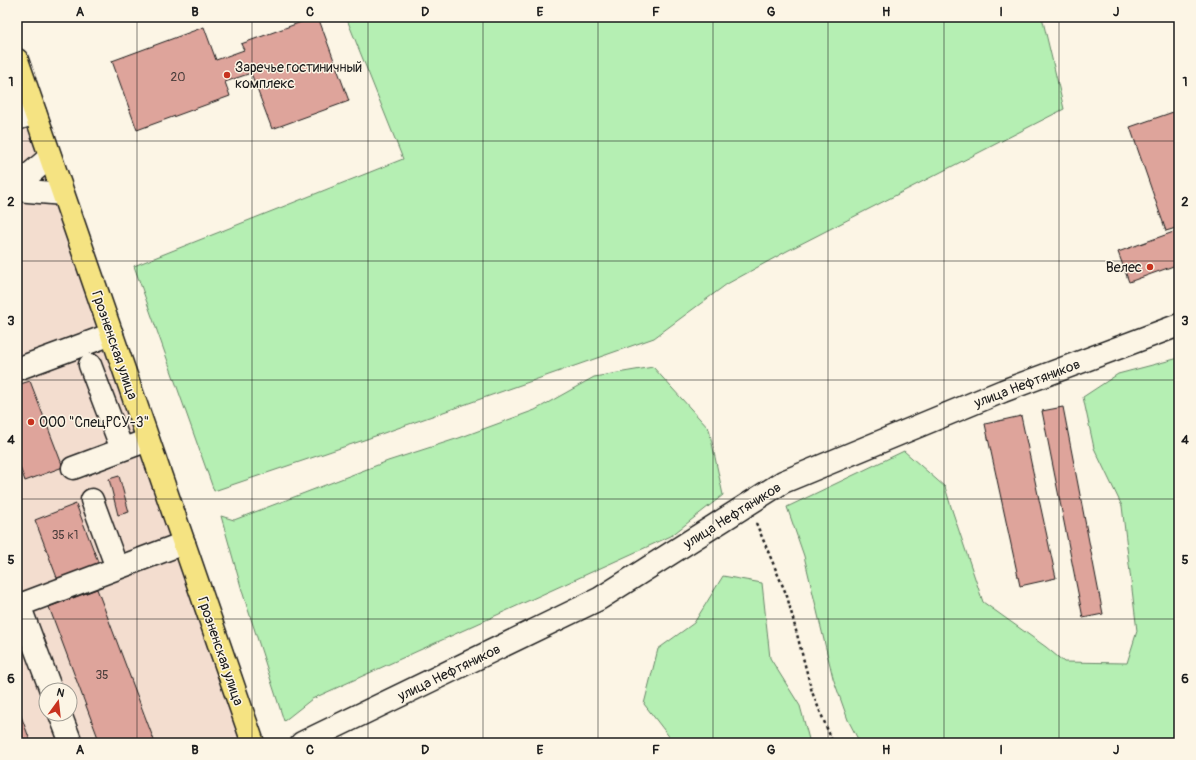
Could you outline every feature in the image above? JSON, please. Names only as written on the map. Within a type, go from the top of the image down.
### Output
[{"type":"main road","name":"Грозненская улица","points":[[17,60],[26,116],[50,157],[253,743]]},
{"type":"street","points":[[17,185],[50,157]]},
{"type":"street","points":[[17,190],[63,194]]},
{"type":"street","name":"улица Нефтяников","points":[[302,743],[599,599],[783,482],[1003,391],[1179,325]]},
{"type":"street","points":[[17,369],[112,334]]},
{"type":"street","points":[[90,365],[122,450]]},
{"type":"street","points":[[102,398],[130,387]]},
{"type":"street","points":[[73,468],[148,440]]},
{"type":"street","points":[[92,500],[118,568]]},
{"type":"street","points":[[48,682],[18,605],[184,543]]},
{"type":"street","points":[[63,722],[71,743]]},
{"type":"path","points":[[749,504],[787,596],[812,692],[833,743]]},
{"type":"shaded area","points":[[17,92],[248,743],[17,743]]},
{"type":"green space","points":[[346,17],[1042,17],[1064,109],[787,251],[727,284],[654,338],[214,491],[134,266],[403,159]]},
{"type":"green space","points":[[1179,358],[1179,743],[860,743],[848,720],[833,678],[804,556],[787,507],[904,451],[945,487],[983,602],[1046,647],[1064,662],[1127,663],[1137,631],[1122,506],[1094,448],[1083,397],[1118,374]]},
{"type":"green space","points":[[653,367],[709,429],[723,495],[671,536],[312,699],[284,721],[243,594],[221,516],[234,520],[388,461],[459,438],[535,410],[594,377]]},
{"type":"green space","points":[[723,576],[762,583],[770,658],[800,706],[810,743],[674,743],[644,704],[658,649],[694,623]]},
{"type":"building","points":[[318,17],[349,101],[272,129],[251,73],[225,82],[230,96],[137,130],[112,61],[204,27],[216,60],[244,50],[241,44]]},
{"type":"building","points":[[1179,110],[1179,227],[1166,231],[1130,127]]},
{"type":"building","points":[[1179,230],[1179,264],[1129,282],[1118,252]]},
{"type":"building","name":"ООО \"СпецРСУ-3\"","points":[[30,381],[63,467],[25,481],[17,459],[17,385]]},
{"type":"building","points":[[1063,407],[1103,614],[1083,618],[1042,411]]},
{"type":"building","points":[[1021,416],[1056,578],[1020,586],[985,424]]},
{"type":"building","points":[[119,476],[129,512],[118,515],[109,479]]},
{"type":"building","points":[[76,504],[100,567],[59,583],[35,520]]},
{"type":"building","points":[[97,589],[155,743],[100,743],[49,607]]},
{"type":"building","points":[[17,705],[31,743],[17,743]]},
{"type":"place","name":"Заречье гостиничный комплекс","points":[[227,75]]},
{"type":"place","name":"Велес","points":[[1150,267]]},
{"type":"place","name":"ООО \"СпецРСУ-3\"","points":[[31,422]]}]
